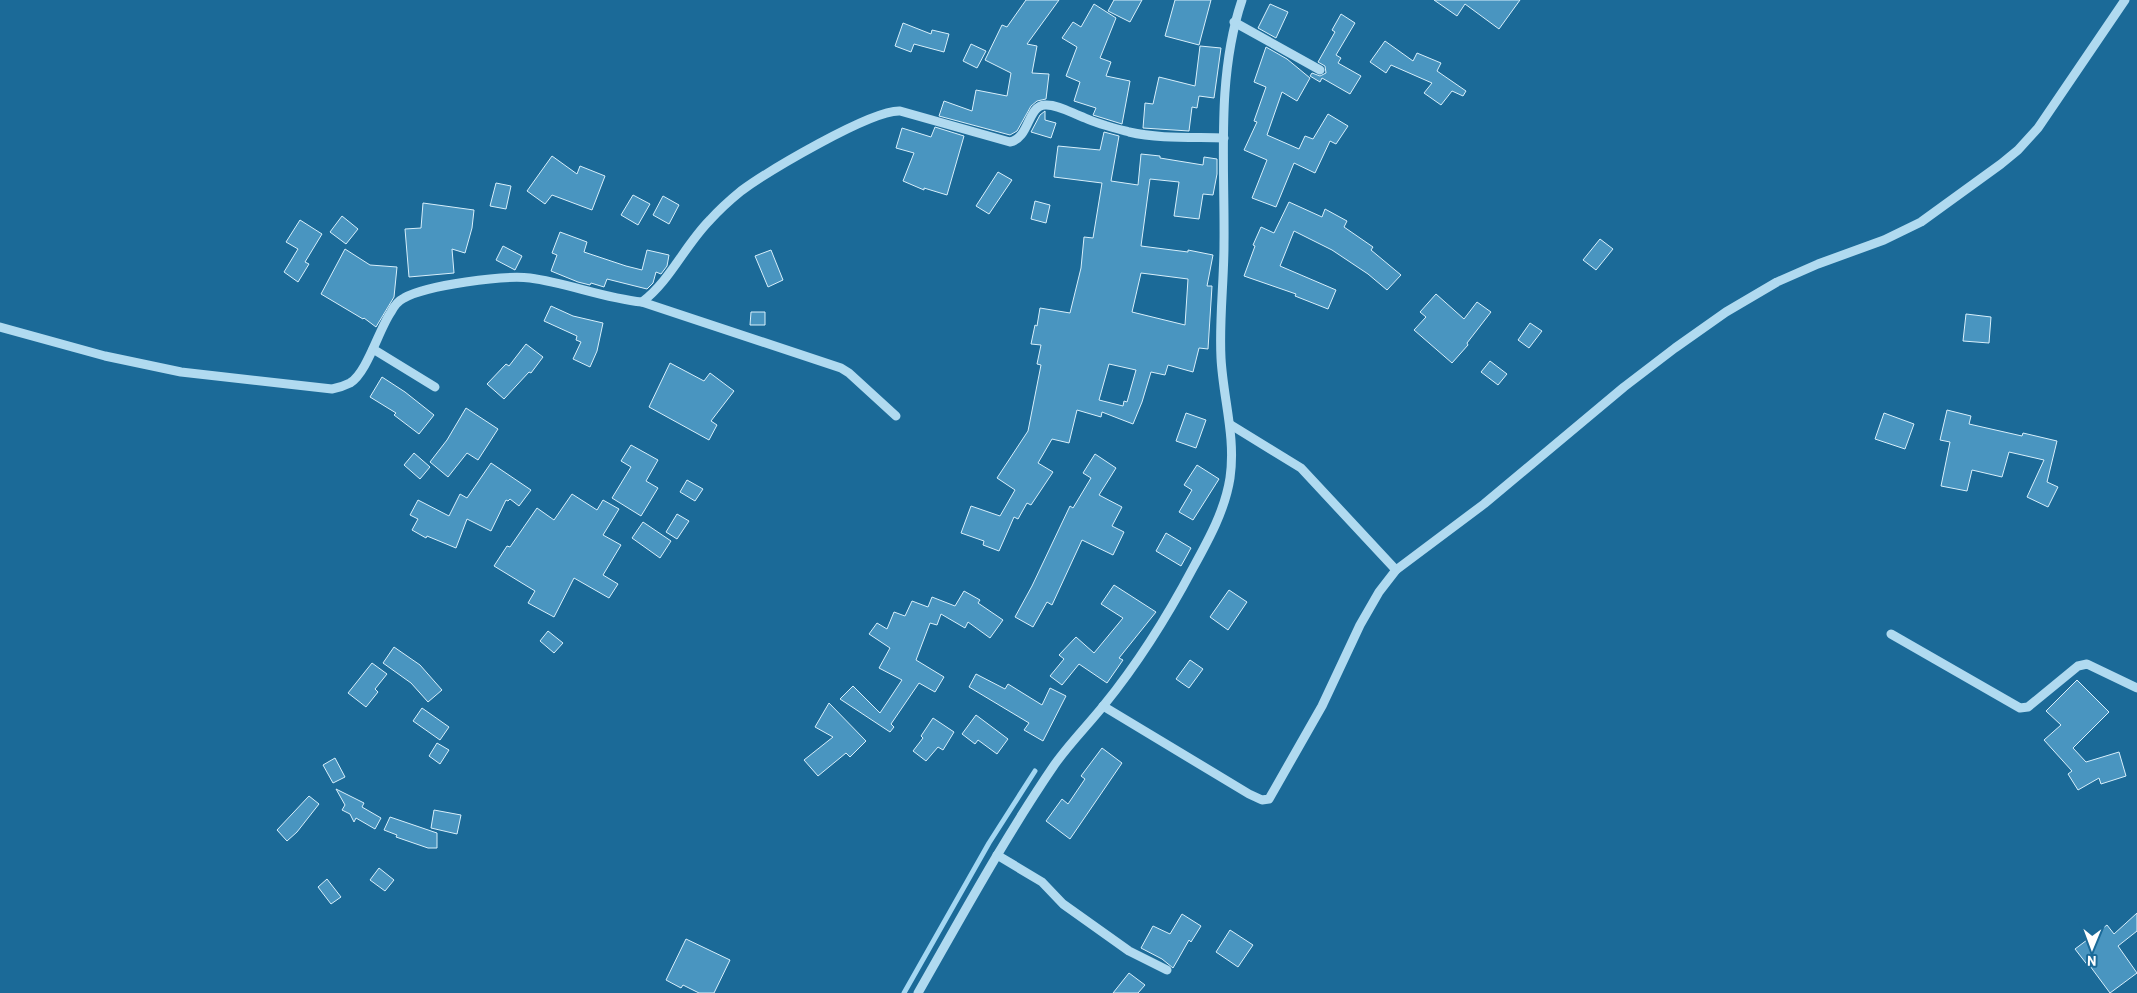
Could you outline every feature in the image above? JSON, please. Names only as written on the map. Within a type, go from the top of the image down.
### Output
[{"type":"street","points":[[918,993],[997,855],[1067,748],[1103,706],[1166,619],[1221,512],[1230,476],[1231,426],[1221,359],[1226,79],[1234,22],[1242,0]]},
{"type":"street","points":[[1103,706],[1241,790],[1262,800],[1269,799],[1322,706],[1360,625],[1379,592],[1396,570],[1484,504],[1624,387],[1674,348],[1726,312],[1785,278],[1884,240],[1921,222],[2001,164],[2018,150],[2038,128],[2125,0]]},
{"type":"street","points":[[1234,22],[1320,70]]},
{"type":"street","points":[[642,302],[661,284],[690,242],[709,220],[738,193],[812,148],[885,113],[900,112],[1010,142],[1021,137],[1037,108],[1045,105],[1054,106],[1086,119],[1130,132],[1166,137],[1224,138]]},
{"type":"street","points":[[0,327],[105,356],[181,372],[332,389],[351,383],[358,376],[383,326],[397,304],[410,295],[435,288],[513,278],[528,278],[642,302],[841,368],[896,416]]},
{"type":"street","points":[[373,349],[435,387]]},
{"type":"street","points":[[1231,426],[1301,468],[1396,570]]},
{"type":"street","points":[[1891,634],[2020,708],[2028,707],[2078,666],[2088,664],[2137,688]]},
{"type":"street","points":[[997,855],[1042,882],[1063,904],[1122,946],[1167,970]]},
{"type":"building","points":[[1026,0],[1059,0],[1027,44],[1037,46],[1032,73],[1049,74],[1046,99],[1037,101],[1031,106],[1017,131],[1010,135],[939,116],[944,101],[972,111],[976,90],[1007,96],[1011,73],[985,60],[1002,25],[1007,27]]},
{"type":"building","points":[[1114,0],[1142,0],[1130,22],[1108,11]]},
{"type":"building","points":[[1175,0],[1211,0],[1199,45],[1165,36]]},
{"type":"building","points":[[1434,0],[1520,0],[1499,29],[1465,4],[1457,16]]},
{"type":"building","points":[[1094,4],[1116,18],[1100,58],[1111,62],[1106,76],[1130,81],[1122,124],[1093,115],[1096,108],[1074,101],[1080,82],[1066,76],[1077,47],[1062,38],[1073,22],[1081,27]]},
{"type":"building","points":[[1270,4],[1288,12],[1276,38],[1258,28]]},
{"type":"building","points":[[1341,14],[1355,23],[1336,55],[1341,58],[1338,63],[1361,76],[1350,94],[1322,78],[1320,82],[1310,76],[1312,73],[1320,76],[1326,73],[1325,66],[1318,62],[1335,32],[1332,30]]},
{"type":"building","points":[[903,23],[931,34],[932,30],[949,34],[944,52],[914,44],[911,52],[895,46]]},
{"type":"building","points":[[1385,41],[1413,61],[1417,53],[1441,63],[1437,71],[1466,91],[1463,96],[1452,91],[1441,105],[1424,93],[1432,83],[1391,65],[1386,73],[1370,62]]},
{"type":"building","points":[[971,44],[986,51],[977,68],[963,61]]},
{"type":"building","points":[[1200,46],[1221,48],[1214,98],[1199,96],[1197,108],[1192,107],[1189,131],[1143,128],[1145,103],[1153,104],[1159,77],[1195,86]]},
{"type":"building","points":[[1266,47],[1287,59],[1310,78],[1297,101],[1282,92],[1267,135],[1299,149],[1305,136],[1313,139],[1328,114],[1348,126],[1336,144],[1330,141],[1315,173],[1294,163],[1276,207],[1252,198],[1267,160],[1244,150],[1257,122],[1254,121],[1266,87],[1254,82]]},
{"type":"building","points":[[1045,111],[1045,120],[1056,123],[1051,138],[1031,132],[1040,115]]},
{"type":"building","points":[[935,127],[964,136],[947,195],[924,188],[924,190],[903,181],[914,153],[896,148],[902,128],[931,137]]},
{"type":"building","points":[[1104,132],[1119,136],[1111,181],[1138,185],[1141,154],[1203,165],[1204,157],[1217,159],[1217,174],[1213,195],[1203,194],[1199,219],[1174,216],[1179,182],[1150,179],[1141,246],[1188,252],[1188,250],[1213,255],[1207,286],[1212,286],[1208,349],[1199,348],[1193,372],[1168,365],[1165,375],[1151,372],[1133,424],[1102,412],[1101,417],[1077,410],[1069,443],[1052,439],[1038,463],[1053,472],[1031,505],[1027,503],[1018,519],[1014,517],[999,551],[983,545],[984,541],[961,533],[971,506],[1000,516],[1015,490],[997,478],[1028,431],[1041,365],[1037,364],[1041,345],[1031,344],[1035,325],[1037,326],[1040,308],[1070,313],[1081,268],[1084,237],[1093,238],[1102,183],[1054,177],[1058,146],[1100,150]],"holes":[[[1141,273],[1188,279],[1185,325],[1132,312]],[[1109,364],[1136,370],[1127,402],[1124,401],[1123,406],[1099,400]]]},
{"type":"building","points":[[552,156],[577,174],[580,166],[605,176],[592,210],[552,195],[545,204],[527,191]]},
{"type":"building","points":[[998,172],[1012,180],[989,214],[976,206]]},
{"type":"building","points":[[496,183],[511,186],[506,209],[490,206]]},
{"type":"building","points":[[633,195],[650,204],[638,225],[621,215]]},
{"type":"building","points":[[663,196],[679,205],[669,224],[653,215]]},
{"type":"building","points":[[1035,201],[1050,205],[1046,223],[1031,219]]},
{"type":"building","points":[[1289,202],[1322,217],[1325,209],[1347,221],[1344,227],[1373,247],[1371,250],[1401,275],[1387,290],[1368,274],[1332,250],[1294,231],[1280,266],[1336,290],[1328,309],[1295,296],[1296,294],[1244,276],[1255,246],[1253,245],[1261,227],[1274,233]]},
{"type":"building","points":[[423,203],[474,210],[472,228],[465,253],[452,249],[454,273],[409,277],[405,229],[421,228]]},
{"type":"building","points":[[342,216],[358,229],[346,244],[330,232]]},
{"type":"building","points":[[300,220],[322,234],[305,262],[309,264],[298,282],[284,272],[298,249],[286,242]]},
{"type":"building","points":[[560,232],[587,242],[584,252],[626,266],[642,270],[647,250],[669,255],[667,266],[661,274],[656,272],[653,283],[647,289],[607,279],[604,287],[578,282],[551,271],[557,255],[552,253]]},
{"type":"building","points":[[1600,239],[1613,249],[1596,270],[1583,260]]},
{"type":"building","points":[[503,246],[522,256],[515,270],[496,260]]},
{"type":"building","points":[[345,249],[370,265],[397,267],[394,297],[376,327],[364,318],[321,294]]},
{"type":"building","points":[[771,250],[783,280],[768,287],[755,256]]},
{"type":"building","points":[[1436,294],[1464,319],[1477,302],[1491,312],[1467,343],[1468,345],[1452,363],[1414,330],[1426,317],[1420,312]]},
{"type":"building","points":[[551,306],[573,316],[603,323],[597,351],[590,367],[573,359],[581,342],[576,340],[577,336],[544,321]]},
{"type":"building","points":[[751,312],[765,312],[765,325],[750,325]]},
{"type":"building","points":[[1966,314],[1991,317],[1989,343],[1963,341]]},
{"type":"building","points":[[1530,323],[1542,331],[1529,348],[1518,340]]},
{"type":"building","points":[[526,344],[543,357],[531,373],[529,372],[504,399],[487,384],[506,364],[509,366]]},
{"type":"building","points":[[1490,361],[1507,374],[1498,385],[1481,372]]},
{"type":"building","points":[[670,363],[704,381],[710,373],[734,391],[711,421],[717,425],[709,440],[649,407]]},
{"type":"building","points":[[382,377],[434,415],[419,434],[394,415],[396,413],[370,397]]},
{"type":"building","points":[[466,408],[498,429],[478,460],[467,453],[448,477],[430,462],[447,440]]},
{"type":"building","points":[[1947,410],[1971,416],[1969,424],[2022,436],[2023,433],[2057,441],[2047,482],[2058,487],[2048,507],[2027,497],[2044,460],[2009,452],[2002,477],[1972,470],[1967,491],[1941,486],[1950,442],[1940,440]]},
{"type":"building","points":[[1186,413],[1206,420],[1196,448],[1176,441]]},
{"type":"building","points":[[1884,413],[1914,424],[1905,449],[1875,439]]},
{"type":"building","points":[[631,445],[658,460],[646,481],[658,488],[641,516],[612,498],[631,467],[621,461]]},
{"type":"building","points":[[414,453],[430,467],[420,479],[404,465]]},
{"type":"building","points":[[1095,454],[1116,468],[1099,495],[1122,507],[1112,526],[1124,532],[1113,555],[1082,540],[1052,605],[1047,602],[1033,627],[1015,617],[1070,506],[1073,508],[1091,478],[1083,473]]},
{"type":"building","points":[[491,463],[531,490],[519,506],[510,499],[506,500],[491,531],[467,519],[456,548],[427,536],[426,538],[412,530],[418,519],[410,515],[418,500],[449,516],[460,494],[467,498]]},
{"type":"building","points":[[1197,465],[1219,479],[1193,520],[1179,512],[1192,490],[1184,485]]},
{"type":"building","points":[[687,480],[703,489],[695,501],[680,492]]},
{"type":"building","points":[[572,494],[597,510],[603,500],[619,509],[603,535],[621,545],[603,575],[618,584],[609,598],[574,578],[554,617],[528,603],[535,591],[494,566],[507,546],[510,547],[537,508],[554,520]]},
{"type":"building","points":[[677,514],[689,521],[677,539],[666,532]]},
{"type":"building","points":[[643,522],[671,541],[660,558],[632,538]]},
{"type":"building","points":[[1166,533],[1191,548],[1181,566],[1156,551]]},
{"type":"building","points":[[1114,585],[1156,612],[1119,658],[1123,660],[1107,683],[1079,664],[1062,685],[1050,676],[1064,659],[1059,655],[1076,637],[1094,653],[1123,618],[1101,604]]},
{"type":"building","points":[[1229,590],[1247,602],[1228,630],[1210,617]]},
{"type":"building","points":[[964,591],[980,600],[978,603],[1003,620],[990,638],[968,622],[965,628],[941,614],[937,625],[930,623],[916,660],[944,677],[935,692],[919,683],[891,724],[894,727],[890,732],[840,699],[853,686],[880,713],[902,680],[879,668],[890,648],[869,634],[877,623],[887,629],[894,612],[905,616],[912,601],[928,607],[932,597],[955,606]]},
{"type":"building","points":[[548,631],[563,643],[554,653],[540,641]]},
{"type":"building","points":[[394,647],[420,665],[442,690],[428,702],[411,683],[383,663]]},
{"type":"building","points":[[1190,660],[1203,669],[1189,688],[1176,679]]},
{"type":"building","points":[[372,663],[387,674],[375,689],[378,692],[366,707],[348,693]]},
{"type":"building","points":[[976,674],[1005,689],[1008,684],[1042,705],[1050,688],[1066,696],[1043,741],[1024,730],[1029,723],[969,687]]},
{"type":"building","points":[[2077,680],[2109,712],[2073,748],[2086,762],[2119,752],[2126,776],[2101,784],[2099,778],[2078,790],[2068,774],[2072,771],[2044,740],[2061,725],[2046,711]]},
{"type":"building","points":[[829,703],[866,741],[850,757],[846,753],[818,776],[804,760],[833,737],[815,727]]},
{"type":"building","points":[[422,708],[449,727],[440,740],[413,721]]},
{"type":"building","points":[[976,715],[1008,739],[997,754],[978,740],[975,744],[962,734]]},
{"type":"building","points":[[933,718],[954,732],[943,750],[938,747],[926,761],[913,751],[923,738],[921,736]]},
{"type":"building","points":[[437,743],[449,750],[440,764],[429,756]]},
{"type":"building","points":[[1102,748],[1122,763],[1070,839],[1046,821],[1062,799],[1068,804],[1085,779],[1081,776]]},
{"type":"building","points":[[335,758],[345,777],[333,783],[323,765]]},
{"type":"building","points":[[336,789],[364,803],[362,807],[381,818],[375,829],[356,818],[354,822],[350,814],[342,810],[345,805]]},
{"type":"building","points":[[309,796],[319,804],[297,832],[287,841],[277,830]]},
{"type":"building","points":[[434,810],[461,815],[457,834],[431,828]]},
{"type":"building","points":[[390,817],[437,833],[437,848],[428,848],[396,837],[397,835],[384,830]]},
{"type":"building","points":[[379,868],[394,880],[385,891],[370,880]]},
{"type":"building","points":[[327,879],[341,897],[331,904],[318,887]]},
{"type":"building","points":[[2137,913],[2137,931],[2118,946],[2137,973],[2110,993],[2075,949],[2107,925],[2114,934]]},
{"type":"building","points":[[1182,914],[1201,926],[1191,942],[1189,940],[1173,968],[1162,959],[1141,948],[1153,926],[1170,934]]},
{"type":"building","points":[[1230,930],[1253,945],[1238,967],[1216,952]]},
{"type":"building","points":[[686,939],[730,960],[714,993],[699,993],[683,985],[681,988],[666,980]]},
{"type":"building","points":[[1129,973],[1145,985],[1138,993],[1113,993]]},
{"type":"waterway","points":[[904,993],[989,843],[1035,771]]}]
